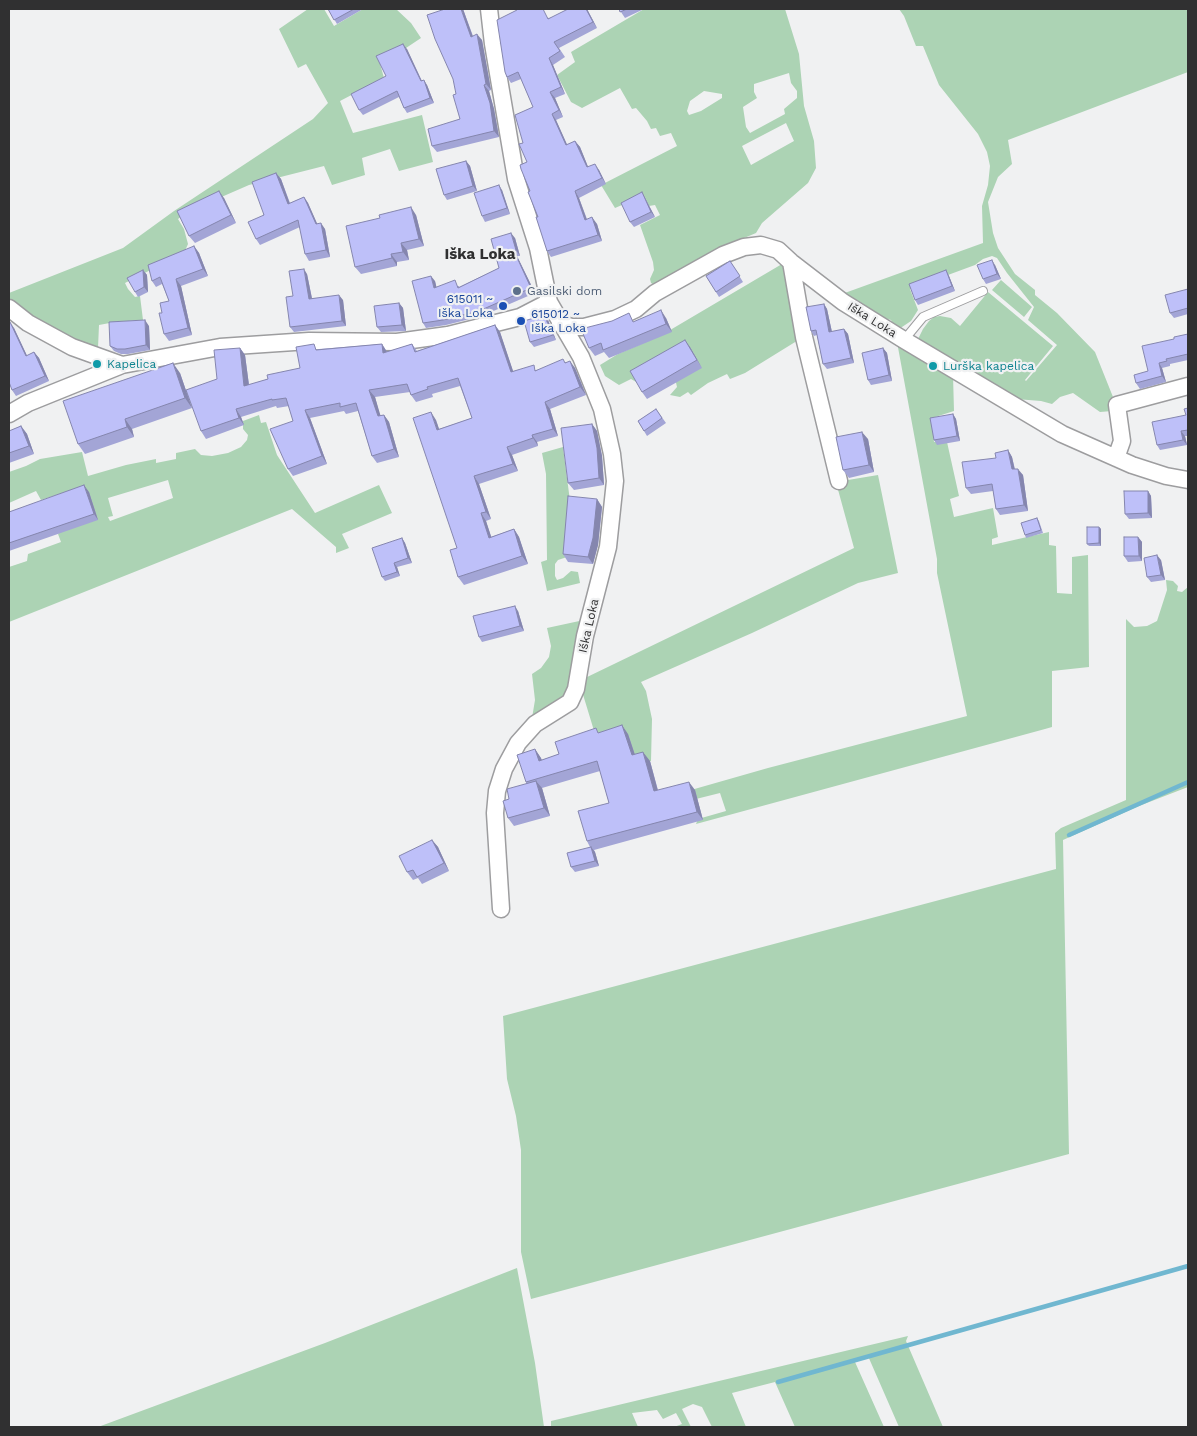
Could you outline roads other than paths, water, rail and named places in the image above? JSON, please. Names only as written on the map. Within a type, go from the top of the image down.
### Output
[{"type":"street","name":"Iška Loka","points":[[489,9],[493,44],[516,179],[538,248],[549,302],[560,324],[581,357],[602,409],[616,481],[608,547],[585,636],[576,689],[570,702],[535,724],[518,743],[504,770],[497,791],[495,813],[501,909]]},
{"type":"street","name":"Iška Loka","points":[[560,324],[584,327],[615,319],[636,309],[655,293],[723,255],[744,247],[761,245],[778,250],[843,302],[1062,434],[1132,465],[1166,476],[1188,480]]},
{"type":"street","points":[[791,262],[804,337],[839,481]]},
{"type":"street","points":[[9,414],[28,404],[122,365],[220,347],[309,341],[397,342],[448,335],[520,317],[549,302]]},
{"type":"street","points":[[9,308],[28,323],[72,347],[122,365]]},
{"type":"street","points":[[1116,458],[1122,441],[1117,405],[1188,386]]},
{"type":"lane","points":[[904,340],[923,317],[984,291]]},
{"type":"waterway","points":[[1069,835],[1188,782]]},
{"type":"waterway","points":[[778,1382],[1188,1266]]},
{"type":"place","name":"Gasilski dom","points":[[517,291]]},
{"type":"place","name":"615011 ~ Iška Loka","points":[[503,306]]},
{"type":"place","name":"615012 ~ Iška Loka","points":[[521,321]]},
{"type":"place","name":"Kapelica","points":[[97,364]]},
{"type":"place","name":"Lurška kapelica","points":[[933,366]]},
{"type":"district","name":"Iška Loka","points":[[480,255]]}]
